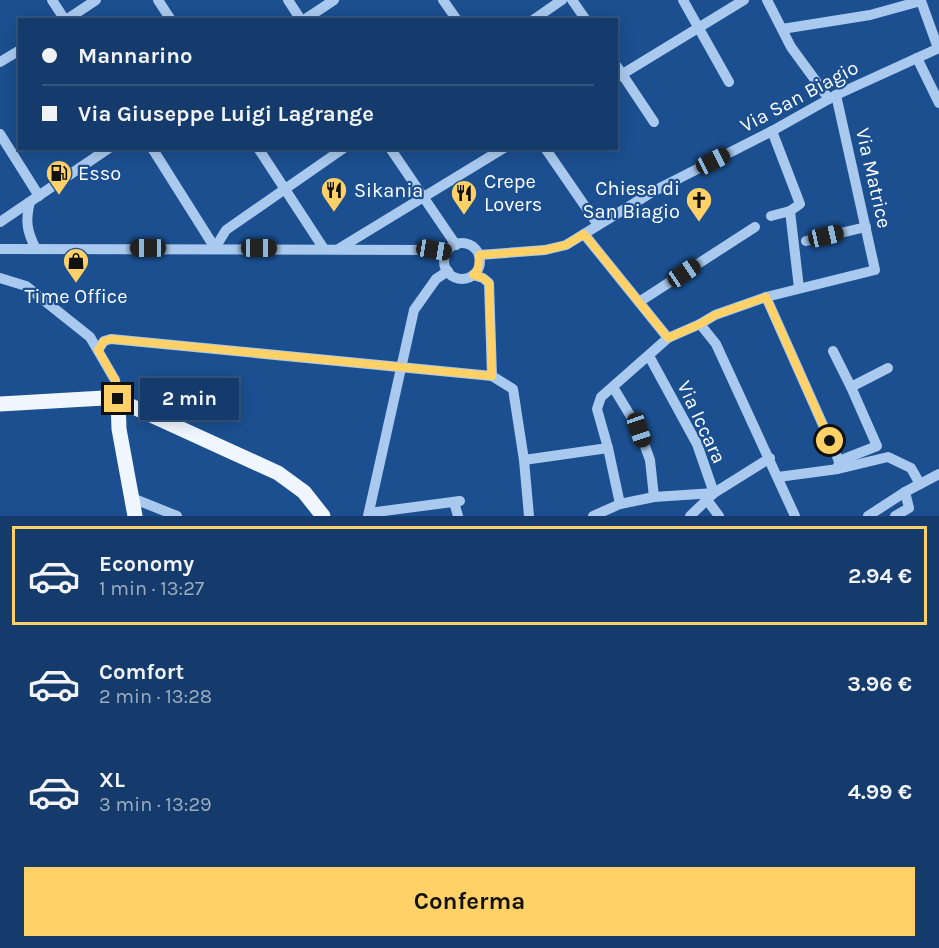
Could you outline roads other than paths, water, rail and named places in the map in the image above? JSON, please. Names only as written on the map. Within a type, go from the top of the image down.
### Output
[{"type":"main road","points":[[0,404],[118,399],[278,473],[304,492],[322,516]]},
{"type":"main road","points":[[118,399],[119,429],[135,516]]},
{"type":"street","points":[[52,0],[65,18]]},
{"type":"street","points":[[69,18],[96,0]]},
{"type":"street","points":[[158,0],[170,18]]},
{"type":"street","points":[[288,0],[302,18]]},
{"type":"street","points":[[306,18],[334,0]]},
{"type":"street","points":[[443,0],[456,18]]},
{"type":"street","points":[[536,18],[562,0]]},
{"type":"street","points":[[572,0],[585,18]]},
{"type":"street","points":[[683,0],[729,82]]},
{"type":"street","points":[[654,122],[619,73],[744,0]]},
{"type":"street","points":[[767,0],[791,47],[832,97]]},
{"type":"street","points":[[782,29],[870,15],[921,1],[938,48]]},
{"type":"street","name":"Via San Biagio","points":[[479,255],[545,250],[566,245],[654,192],[832,97],[938,48]]},
{"type":"street","points":[[0,62],[18,51]]},
{"type":"street","points":[[917,58],[939,103]]},
{"type":"street","name":"Via Matrice","points":[[799,288],[875,270],[832,97]]},
{"type":"street","points":[[771,216],[790,211],[800,204],[772,131]]},
{"type":"street","points":[[0,134],[35,199]]},
{"type":"street","points":[[0,222],[106,150]]},
{"type":"street","points":[[153,150],[215,248]]},
{"type":"street","points":[[259,150],[324,249]]},
{"type":"street","points":[[215,248],[226,230],[341,150]]},
{"type":"street","points":[[0,249],[427,250],[451,248],[463,243],[470,245],[479,255],[478,270],[473,275],[459,279],[448,271],[445,265],[451,248],[423,198],[391,150]]},
{"type":"street","points":[[338,249],[501,150]]},
{"type":"street","points":[[546,150],[598,225]]},
{"type":"street","points":[[35,199],[26,216],[27,232],[36,249]]},
{"type":"street","points":[[620,504],[597,409],[601,397],[616,391],[668,338],[725,311],[799,288],[790,211]]},
{"type":"street","points":[[644,299],[755,227]]},
{"type":"street","points":[[806,241],[866,227]]},
{"type":"street","points":[[584,234],[644,299],[668,338]]},
{"type":"street","points":[[448,271],[436,279],[414,310],[368,514],[457,501],[458,516]]},
{"type":"street","points":[[473,275],[489,283],[492,376]]},
{"type":"street","points":[[0,278],[26,286],[90,337],[115,380],[118,399]]},
{"type":"street","points":[[766,297],[838,465]]},
{"type":"street","points":[[700,324],[716,344],[795,516]]},
{"type":"street","points":[[98,350],[104,341],[111,339],[492,376],[513,389],[524,460],[529,516]]},
{"type":"street","points":[[833,351],[877,446],[838,465]]},
{"type":"street","name":"Via Iccara","points":[[649,356],[697,444],[710,497],[719,516]]},
{"type":"street","points":[[850,387],[888,368]]},
{"type":"street","points":[[616,391],[639,430],[650,460],[654,497]]},
{"type":"street","points":[[524,460],[608,448]]},
{"type":"street","points":[[778,477],[888,457],[911,468],[920,484]]},
{"type":"street","points":[[690,516],[710,497],[770,458]]},
{"type":"street","points":[[868,516],[905,492],[939,474]]},
{"type":"street","points":[[895,516],[909,508],[905,492]]},
{"type":"street","points":[[593,516],[620,504],[654,497],[710,497]]},
{"type":"street","points":[[132,498],[177,516]]},
{"type":"place","name":"Esso","points":[[59,196]]},
{"type":"place","name":"Sikania","points":[[334,213]]},
{"type":"place","name":"Crepe Lovers","points":[[464,216]]},
{"type":"place","name":"Chiesa di San Biagio","points":[[699,223]]},
{"type":"place","name":"Time Office","points":[[76,284]]}]
